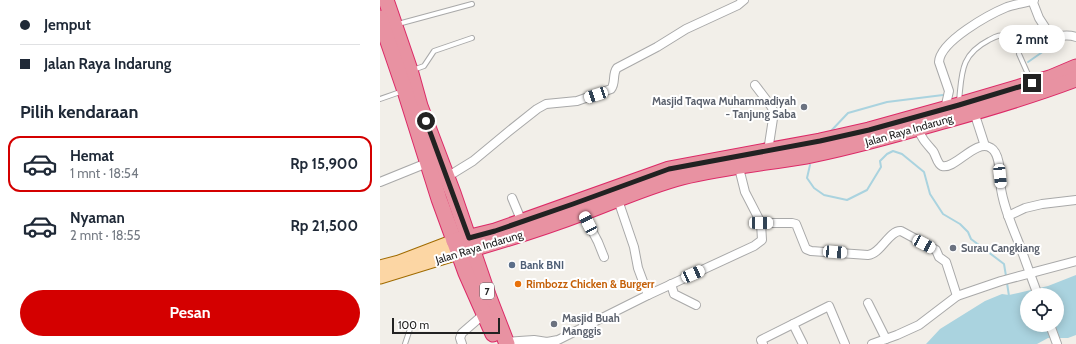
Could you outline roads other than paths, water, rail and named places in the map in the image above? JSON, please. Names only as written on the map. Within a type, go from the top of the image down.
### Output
[{"type":"highway","points":[[386,0],[394,26]]},
{"type":"highway","points":[[380,18],[405,73]]},
{"type":"highway","name":"7","points":[[394,26],[402,49],[405,73],[405,91],[427,163],[488,295],[504,343]]},
{"type":"highway","name":"Jalan Raya Indarung","points":[[464,245],[524,234],[618,200],[657,184],[768,151],[848,135],[952,107],[1032,83],[1076,67]]},
{"type":"highway","name":"7","points":[[405,73],[420,106],[447,177],[464,245],[466,273],[483,312]]},
{"type":"highway","name":"Jalan Raya Indarung","points":[[464,245],[522,222],[669,169],[738,161],[806,156],[873,141],[974,112],[1076,79]]},
{"type":"highway","points":[[483,312],[504,343]]},
{"type":"main road","name":"Jalan Raya Indarung","points":[[380,267],[464,245]]},
{"type":"main road","name":"Jalan Raya Indarung","points":[[380,277],[464,245]]},
{"type":"street","points":[[447,177],[473,161],[508,132],[546,104],[577,101],[611,89],[614,84],[616,68],[657,47],[686,29],[738,5],[744,0]]},
{"type":"street","points":[[952,107],[940,58],[946,47],[981,20],[1008,7],[1033,0],[1039,18],[1050,36],[1074,36]]},
{"type":"street","points":[[755,85],[774,112],[768,151]]},
{"type":"street","points":[[974,112],[985,146]]},
{"type":"street","points":[[918,128],[924,142],[934,152],[936,159],[943,166],[951,164],[980,147],[990,147],[995,152],[1008,216],[1035,288]]},
{"type":"street","points":[[504,343],[534,340],[547,342],[558,340],[648,295],[758,244],[762,240],[761,223],[745,192],[738,161]]},
{"type":"street","points":[[380,182],[427,163]]},
{"type":"street","points":[[512,198],[522,222]]},
{"type":"street","points":[[618,200],[634,247],[638,268],[648,295]]},
{"type":"street","points":[[1008,216],[1025,208],[1042,204],[1076,200]]},
{"type":"street","points":[[583,213],[604,257]]},
{"type":"street","points":[[761,223],[796,224],[806,249],[811,251],[868,255],[873,254],[895,232],[901,231],[936,250],[939,258],[946,262],[957,296]]},
{"type":"street","points":[[872,344],[919,325],[957,296],[1001,281],[1015,277],[1031,276],[1076,261]]},
{"type":"street","points":[[671,284],[674,294],[696,305]]},
{"type":"street","points":[[868,303],[886,339]]},
{"type":"street","points":[[763,344],[761,340],[829,306],[845,344]]},
{"type":"street","points":[[462,344],[460,338],[462,333],[483,312]]},
{"type":"street","points":[[793,324],[803,344]]},
{"type":"street","points":[[1053,332],[1057,344]]},
{"type":"lane","points":[[394,26],[472,4]]},
{"type":"lane","points":[[952,107],[960,76],[967,58],[974,50],[993,38],[999,35],[1009,36]]},
{"type":"lane","points":[[405,73],[424,66],[434,51],[472,38]]},
{"type":"lane","points":[[1019,54],[1032,83]]},
{"type":"lane","points":[[380,99],[405,91]]},
{"type":"lane","points":[[405,344],[411,326]]},
{"type":"water","points":[[1076,275],[1076,335],[1068,338],[1048,338],[1037,344],[926,344],[940,329],[985,301],[1002,294],[1009,295],[1020,292],[1020,332],[1064,332],[1064,288],[1039,288]]},
{"type":"waterway","points":[[1028,62],[1063,39]]},
{"type":"waterway","points":[[830,132],[848,113],[887,102],[943,95]]},
{"type":"waterway","points":[[810,165],[807,178],[814,188],[824,195],[847,200],[867,190],[881,167],[880,161],[887,154],[893,151],[902,154],[924,172],[930,194],[943,214],[960,224],[968,232],[971,239],[1004,264],[1006,276]]},
{"type":"waterway","points":[[1007,283],[1009,296]]},
{"type":"place","name":"Masjid Taqwa Muhammadiyah - Tanjung Saba","points":[[804,107]]},
{"type":"place","name":"Surau Cangkiang","points":[[953,248]]},
{"type":"place","name":"Bank BNI","points":[[512,265]]},
{"type":"place","name":"Rimbozz Chicken & Burgerr","points":[[518,284]]},
{"type":"place","name":"Masjid Buah Manggis","points":[[554,324]]}]
